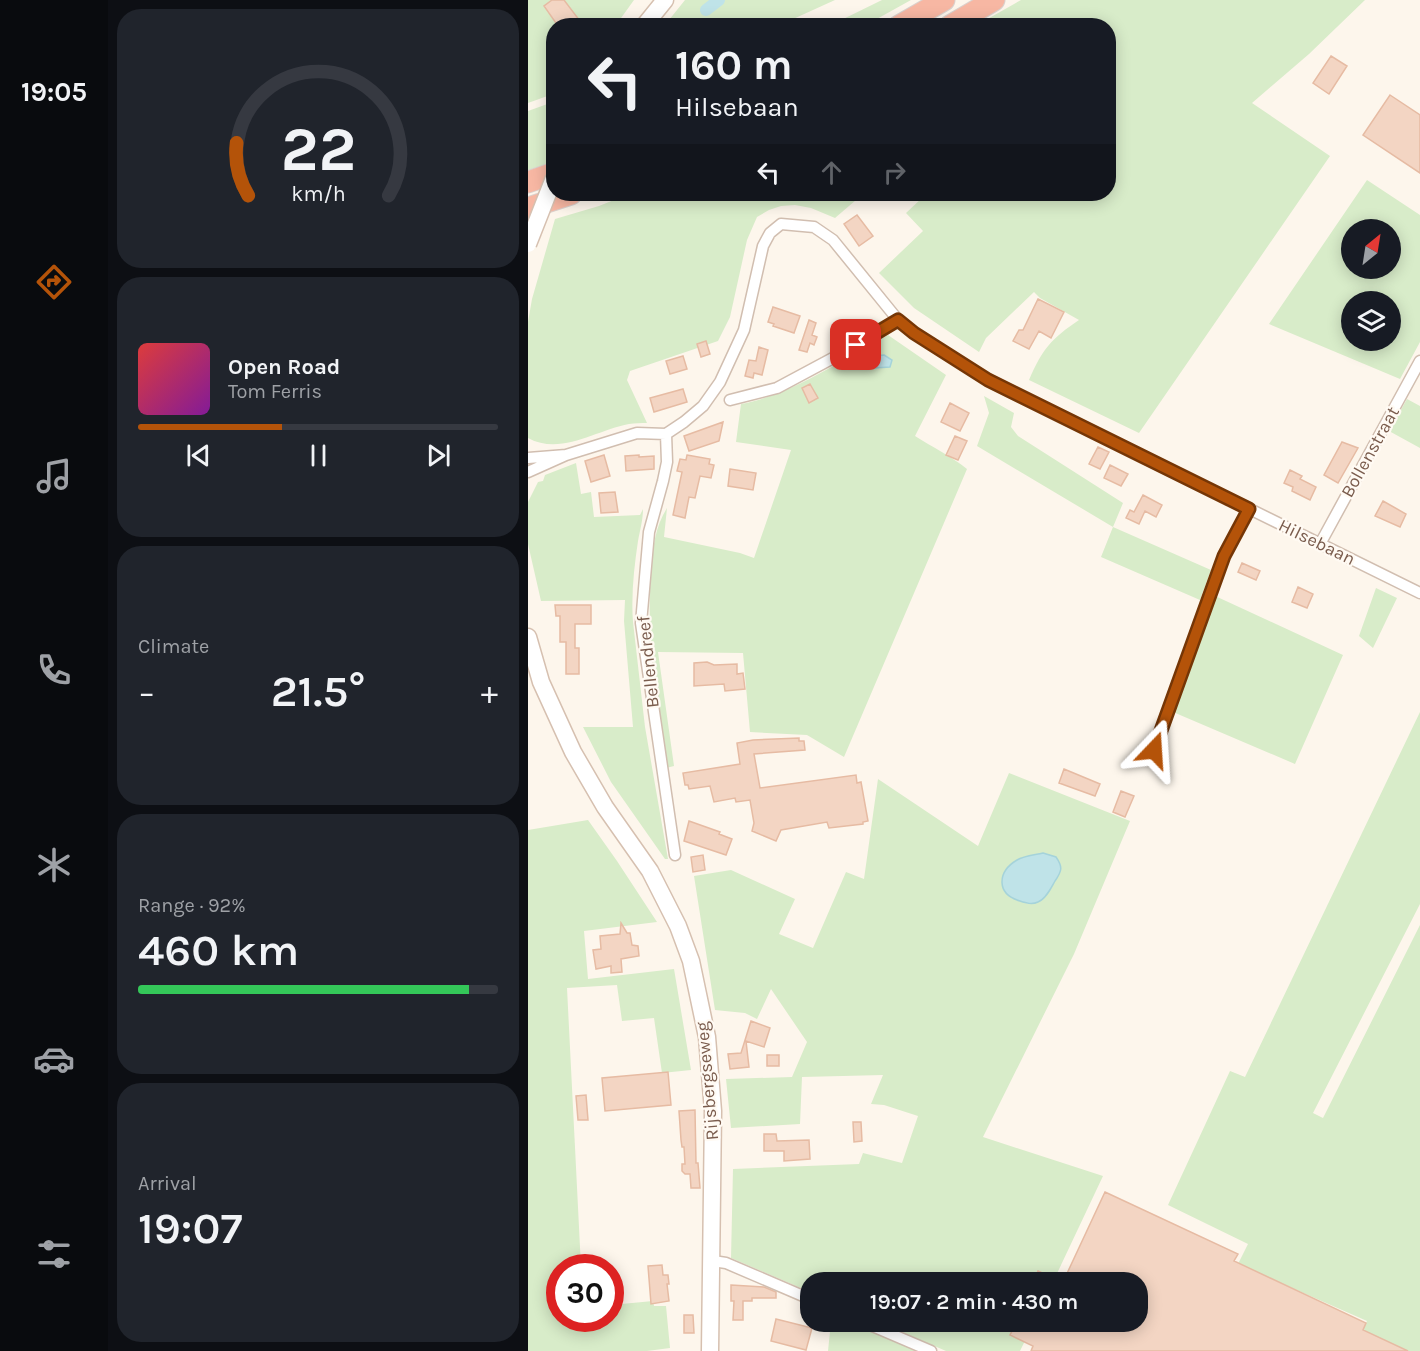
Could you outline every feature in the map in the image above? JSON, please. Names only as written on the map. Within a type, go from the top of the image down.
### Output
[{"type":"highway","points":[[913,18],[944,0]]},
{"type":"highway","points":[[964,18],[994,0]]},
{"type":"highway","points":[[528,182],[546,176]]},
{"type":"highway","points":[[528,208],[550,201]]},
{"type":"main road","points":[[650,18],[664,0]]},
{"type":"main road","points":[[528,244],[546,198]]},
{"type":"main road","name":"Rijsbergseweg","points":[[528,637],[542,682],[573,752],[605,807],[650,871],[678,926],[690,961],[706,1037],[713,1111],[712,1261],[706,1350]]},
{"type":"street","name":"Hilsebaan","points":[[666,434],[703,406],[720,382],[744,330],[764,246],[770,233],[781,224],[814,226],[833,240],[898,320],[914,333],[988,380],[1420,593]]},
{"type":"street","points":[[730,400],[777,388],[898,320]]},
{"type":"street","name":"Bollenstraat","points":[[1320,544],[1420,361]]},
{"type":"street","points":[[528,472],[566,455],[637,433],[666,434]]},
{"type":"street","name":"Bellendreef","points":[[666,434],[667,462],[649,532],[641,623],[675,855]]},
{"type":"street","points":[[528,458],[566,455]]},
{"type":"street","points":[[1154,750],[1224,556],[1249,509]]},
{"type":"street","points":[[712,1261],[726,1263],[800,1295]]},
{"type":"street","points":[[886,1332],[931,1351]]},
{"type":"green space","points":[[528,0],[634,0],[621,18],[546,18],[546,97],[528,103]]},
{"type":"green space","points":[[685,0],[835,0],[795,18],[671,18]]},
{"type":"green space","points":[[882,0],[911,0],[879,18],[845,18]]},
{"type":"green space","points":[[1021,0],[1365,0],[1309,54],[1252,103],[1330,156],[1139,433],[1029,380],[1049,345],[1079,320],[1040,298],[1034,292],[986,338],[979,352],[914,308],[879,273],[923,231],[906,213],[919,201],[1116,201],[1116,18],[989,18]]},
{"type":"green space","points":[[546,105],[546,164],[528,170],[528,111]]},
{"type":"green space","points":[[1367,180],[1420,215],[1420,342],[1400,379],[1269,324]]},
{"type":"green space","points":[[612,201],[855,201],[835,218],[811,208],[795,205],[781,206],[757,217],[747,240],[730,317],[718,341],[630,371],[627,380],[647,423],[617,427],[566,443],[540,443],[528,438],[528,322],[532,299],[555,219]]},
{"type":"green space","points":[[888,335],[946,375],[915,436],[967,469],[844,757],[807,735],[750,732],[743,653],[658,652],[674,766],[666,768],[656,694],[650,620],[653,553],[657,530],[663,515],[667,508],[664,537],[754,558],[791,450],[736,442],[741,404],[780,393]]},
{"type":"green space","points":[[984,396],[1014,413],[1011,427],[1018,436],[1123,503],[1113,527],[977,446],[989,413]]},
{"type":"green space","points":[[1407,399],[1420,406],[1420,448],[1389,431]]},
{"type":"green space","points":[[576,463],[581,494],[591,492],[594,517],[640,515],[643,509],[634,571],[633,622],[645,727],[668,859],[665,859],[611,782],[583,727],[633,727],[624,621],[625,600],[541,601],[528,544],[528,502],[538,482],[543,481],[545,475]]},
{"type":"green space","points":[[1113,527],[1211,570],[1200,600],[1101,557]]},
{"type":"green space","points":[[1376,588],[1397,598],[1373,648],[1359,636]]},
{"type":"green space","points":[[1213,595],[1343,655],[1295,764],[1173,712]]},
{"type":"green space","points":[[1420,712],[1420,904],[1313,1113],[1323,1118],[1420,925],[1420,1351],[1405,1351],[1362,1332],[1367,1321],[1238,1264],[1248,1244],[1168,1205],[1230,1071],[1245,1077]]},
{"type":"green space","points":[[1009,773],[1130,821],[1074,954],[983,1137],[1103,1176],[1058,1272],[800,1272],[800,1288],[731,1258],[733,1169],[859,1164],[863,1153],[902,1163],[918,1116],[884,1105],[871,1104],[883,1075],[802,1077],[800,1124],[731,1128],[726,1079],[792,1077],[807,1042],[771,989],[757,1019],[745,1013],[715,1010],[694,876],[731,870],[795,899],[779,934],[813,948],[846,872],[864,879],[878,779],[978,846]],"holes":[[[1043,853],[1039,902],[1029,904],[1011,898],[1003,877],[1020,860]]]},
{"type":"green space","points":[[588,820],[617,861],[657,922],[584,931],[588,979],[674,969],[691,1070],[662,1073],[654,1018],[622,1021],[617,985],[567,988],[580,1254],[546,1254],[546,1332],[624,1332],[624,1304],[653,1301],[654,1306],[666,1306],[670,1348],[647,1351],[528,1351],[528,830]]},
{"type":"green space","points":[[830,1332],[879,1332],[924,1351],[828,1351]]},
{"type":"green space","points":[[902,1332],[1029,1332],[1020,1351],[946,1351]]},
{"type":"water","points":[[884,355],[892,360],[890,367],[874,368],[871,366],[870,359],[873,356]]},
{"type":"water","points":[[1043,853],[1056,857],[1061,866],[1046,896],[1041,901],[1031,904],[1012,898],[1003,888],[1003,876],[1006,870],[1017,860]]},
{"type":"building","points":[[552,0],[564,0],[578,18],[552,18],[544,6]]},
{"type":"building","points":[[1331,56],[1347,66],[1329,94],[1313,83]]},
{"type":"building","points":[[1390,95],[1420,115],[1420,173],[1363,135]]},
{"type":"building","points":[[857,215],[873,236],[859,246],[844,224]]},
{"type":"building","points":[[1038,299],[1064,312],[1051,338],[1039,331],[1029,349],[1013,341],[1019,330],[1023,330]]},
{"type":"building","points":[[773,307],[800,316],[794,333],[768,322]]},
{"type":"building","points":[[809,320],[816,323],[812,335],[817,337],[814,345],[810,343],[807,352],[799,350]]},
{"type":"building","points":[[706,341],[710,354],[701,357],[697,344]]},
{"type":"building","points":[[759,347],[768,350],[762,375],[754,373],[753,378],[745,376],[749,360],[756,361]]},
{"type":"building","points":[[683,356],[687,369],[670,374],[666,361]]},
{"type":"building","points":[[810,384],[818,398],[809,403],[802,388]]},
{"type":"building","points":[[683,389],[687,402],[654,412],[650,398]]},
{"type":"building","points":[[950,403],[969,413],[960,431],[941,422]]},
{"type":"building","points":[[723,422],[719,441],[689,451],[684,436]]},
{"type":"building","points":[[955,436],[967,441],[958,460],[946,455]]},
{"type":"building","points":[[1342,442],[1358,448],[1338,483],[1324,475]]},
{"type":"building","points":[[1098,447],[1109,452],[1100,469],[1089,464]]},
{"type":"building","points":[[604,455],[610,476],[591,482],[585,461]]},
{"type":"building","points":[[639,455],[639,457],[654,456],[654,469],[626,471],[625,456]]},
{"type":"building","points":[[687,455],[710,459],[709,464],[714,465],[711,478],[700,476],[695,498],[689,497],[685,518],[673,515],[682,472],[677,471],[680,459],[686,460]]},
{"type":"building","points":[[1110,465],[1128,474],[1121,486],[1104,478]]},
{"type":"building","points":[[730,469],[756,473],[753,490],[728,486]]},
{"type":"building","points":[[1290,470],[1302,476],[1300,479],[1316,487],[1310,500],[1292,491],[1293,487],[1284,483]]},
{"type":"building","points":[[615,492],[618,512],[601,513],[599,493]]},
{"type":"building","points":[[1143,495],[1162,505],[1156,517],[1145,511],[1139,524],[1126,518],[1130,510],[1134,512]]},
{"type":"building","points":[[1383,501],[1406,514],[1400,527],[1375,516]]},
{"type":"building","points":[[1242,563],[1260,571],[1256,580],[1238,572]]},
{"type":"building","points":[[1298,587],[1313,594],[1307,608],[1292,602]]},
{"type":"building","points":[[555,605],[591,605],[591,624],[575,624],[575,648],[579,648],[579,674],[566,674],[566,642],[560,642],[560,616],[556,616]]},
{"type":"building","points":[[707,662],[714,665],[737,664],[737,674],[743,673],[745,689],[725,691],[724,684],[694,686],[694,663]]},
{"type":"building","points":[[799,738],[799,741],[804,741],[805,750],[754,754],[760,788],[856,775],[857,783],[861,782],[868,821],[863,824],[829,828],[827,822],[781,830],[776,841],[752,831],[754,823],[750,800],[736,802],[735,798],[714,802],[710,786],[689,789],[688,785],[685,785],[683,773],[740,764],[737,743]]},
{"type":"building","points":[[1064,769],[1100,784],[1095,796],[1059,783]]},
{"type":"building","points":[[1121,791],[1134,796],[1125,817],[1113,812]]},
{"type":"building","points":[[689,821],[720,832],[719,834],[732,839],[726,855],[684,841]]},
{"type":"building","points":[[703,855],[705,870],[693,872],[691,857]]},
{"type":"building","points":[[621,923],[627,933],[630,933],[632,945],[638,946],[639,956],[621,959],[622,972],[611,973],[611,966],[596,969],[593,950],[601,949],[600,936],[620,934]]},
{"type":"building","points":[[751,1021],[770,1028],[764,1047],[746,1041],[749,1067],[730,1069],[728,1054],[741,1053]]},
{"type":"building","points":[[767,1055],[779,1055],[779,1066],[767,1066]]},
{"type":"building","points":[[668,1072],[671,1105],[605,1111],[602,1078]]},
{"type":"building","points":[[586,1095],[588,1120],[578,1120],[576,1096]]},
{"type":"building","points":[[695,1110],[696,1163],[698,1163],[700,1188],[691,1188],[690,1174],[682,1171],[682,1164],[685,1164],[679,1111]]},
{"type":"building","points":[[853,1122],[861,1122],[862,1141],[854,1142]]},
{"type":"building","points":[[764,1134],[776,1134],[777,1141],[809,1140],[810,1159],[784,1161],[784,1151],[764,1151]]},
{"type":"building","points":[[1105,1192],[1238,1254],[1234,1261],[1366,1323],[1363,1330],[1408,1351],[1031,1351],[1033,1346],[1010,1335],[1012,1332],[1148,1332],[1148,1272],[1068,1272]]},
{"type":"building","points":[[662,1265],[663,1275],[668,1275],[669,1301],[651,1304],[648,1266]]},
{"type":"building","points":[[731,1285],[764,1287],[776,1292],[776,1298],[752,1298],[752,1301],[743,1301],[743,1320],[733,1320],[734,1301],[731,1301]]},
{"type":"building","points":[[684,1315],[693,1315],[694,1333],[684,1333]]},
{"type":"building","points":[[776,1319],[800,1325],[800,1332],[811,1332],[806,1350],[771,1341]]},
{"type":"waterway","points":[[706,10],[719,0]]},
{"type":"route","points":[[856,345],[898,320],[914,333],[988,380],[1249,509],[1224,556],[1154,750]]}]
